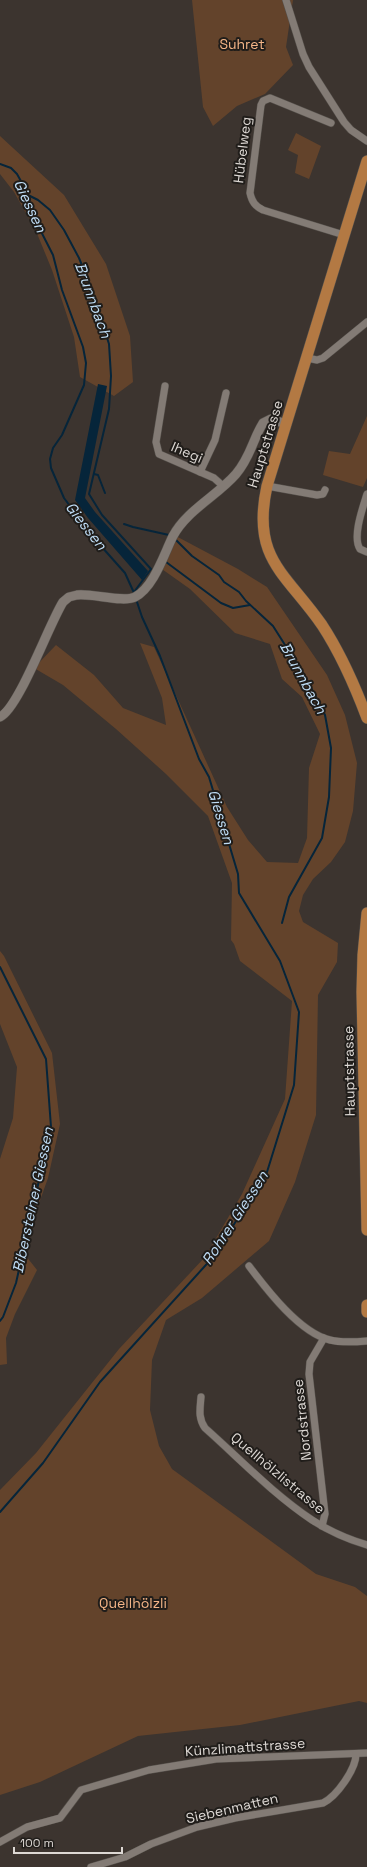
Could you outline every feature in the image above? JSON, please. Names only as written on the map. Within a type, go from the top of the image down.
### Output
[{"type":"main road","name":"Hauptstrasse","points":[[367,161],[267,486],[263,525],[265,541],[272,558],[283,577],[322,626],[364,697],[367,718]]},
{"type":"main road","name":"Hauptstrasse","points":[[367,913],[363,955],[362,992],[367,1230]]},
{"type":"main road","points":[[367,1305],[367,1312]]},
{"type":"street","points":[[286,0],[303,54],[309,67],[344,122],[351,130],[367,141]]},
{"type":"street","name":"Hübelweg","points":[[331,123],[270,98],[263,101],[261,105],[250,194],[257,207],[263,210],[344,236]]},
{"type":"street","points":[[307,358],[316,360],[322,358],[366,325]]},
{"type":"street","name":"Ihegi","points":[[165,386],[156,442],[157,450],[161,456],[214,478],[223,486]]},
{"type":"street","points":[[200,472],[215,440],[226,393]]},
{"type":"street","points":[[0,717],[5,715],[18,695],[63,602],[69,597],[84,594],[128,599],[136,596],[145,588],[159,567],[174,535],[180,527],[191,514],[234,475],[249,456],[263,423],[271,419],[286,424]]},
{"type":"street","points":[[267,486],[317,495],[323,494],[325,490]]},
{"type":"street","points":[[367,494],[360,515],[357,542],[360,549],[367,552]]},
{"type":"street","points":[[249,1266],[275,1299],[290,1314],[324,1338],[339,1341],[367,1341]]},
{"type":"street","name":"Nordstrasse","points":[[322,1526],[325,1514],[309,1374],[310,1362],[324,1338]]},
{"type":"street","name":"Quellhölzlistrasse","points":[[201,1397],[200,1421],[205,1428],[278,1492],[322,1526],[346,1538],[367,1545]]},
{"type":"street","name":"Künzlimattstrasse","points":[[0,1842],[27,1827],[60,1818],[81,1790],[149,1770],[192,1762],[367,1753]]},
{"type":"street","name":"Siebenmatten","points":[[91,1867],[125,1857],[151,1844],[197,1827],[235,1818],[323,1803],[334,1796],[338,1791],[355,1762],[356,1754]]},
{"type":"green space","name":"Suhret","points":[[192,0],[293,0],[286,47],[293,65],[265,94],[237,106],[213,126],[203,107]]},
{"type":"green space","points":[[296,133],[321,146],[309,179],[295,173],[298,155],[288,150]]},
{"type":"green space","points":[[0,136],[64,195],[106,264],[130,336],[133,382],[114,396],[80,377],[74,337],[52,270],[36,231],[14,192],[0,174]]},
{"type":"green space","points":[[367,416],[367,478],[363,487],[323,475],[329,451],[350,454]]},
{"type":"green space","name":"Quellhölzli","points":[[174,535],[238,569],[267,587],[327,675],[345,715],[357,763],[353,811],[345,842],[331,862],[313,879],[303,895],[299,911],[303,922],[338,943],[337,962],[318,995],[316,1115],[295,1182],[269,1241],[202,1298],[166,1320],[152,1360],[150,1410],[159,1446],[172,1469],[316,1574],[355,1587],[367,1596],[367,1703],[359,1701],[240,1725],[138,1736],[40,1782],[0,1795],[0,1490],[36,1453],[119,1349],[205,1257],[242,1194],[285,1099],[292,1001],[240,961],[231,940],[232,883],[208,816],[166,774],[116,729],[63,685],[34,668],[56,645],[94,675],[123,708],[166,725],[162,698],[140,643],[154,647],[227,807],[248,840],[267,862],[298,863],[307,838],[309,768],[320,734],[302,697],[282,679],[270,644],[235,633],[190,589],[159,567]]},
{"type":"green space","points":[[0,951],[4,956],[52,1053],[60,1124],[48,1178],[22,1251],[37,1270],[15,1314],[6,1338],[7,1364],[0,1365],[0,1159],[13,1118],[17,1067],[0,1024]]},
{"type":"water","points":[[98,384],[107,386],[85,498],[95,512],[148,571],[142,580],[88,518],[75,500]]},
{"type":"waterway","name":"Giessen","points":[[0,164],[11,168],[17,174],[22,183],[27,204],[53,255],[62,290],[83,347],[86,363],[84,385],[62,435],[53,448],[50,459],[51,468],[64,498],[93,537],[125,573],[135,595]]},
{"type":"waterway","name":"Brunnbach","points":[[26,194],[38,200],[50,210],[64,230],[79,258],[90,285],[109,344],[111,376],[109,409],[89,494],[102,515],[151,569],[134,592]]},
{"type":"waterway","points":[[94,474],[98,475],[105,493]]},
{"type":"waterway","points":[[124,524],[169,535]]},
{"type":"waterway","name":"Brunnbach","points":[[176,540],[192,556],[219,575],[224,582],[239,592],[246,601],[273,626],[306,678],[325,715],[331,748],[329,797],[322,838],[289,897],[282,923]]},
{"type":"waterway","points":[[166,562],[221,603],[233,608],[250,605]]},
{"type":"waterway","name":"Rohrer Giessen","points":[[0,1512],[43,1463],[100,1382],[214,1256],[267,1172],[294,1085],[299,1012],[280,961],[239,893],[238,874],[209,777],[199,759],[160,656],[142,617],[136,599]]},
{"type":"waterway","name":"Bibersteiner Giessen","points":[[0,967],[46,1059],[51,1127],[16,1283],[3,1317],[0,1321]]}]
